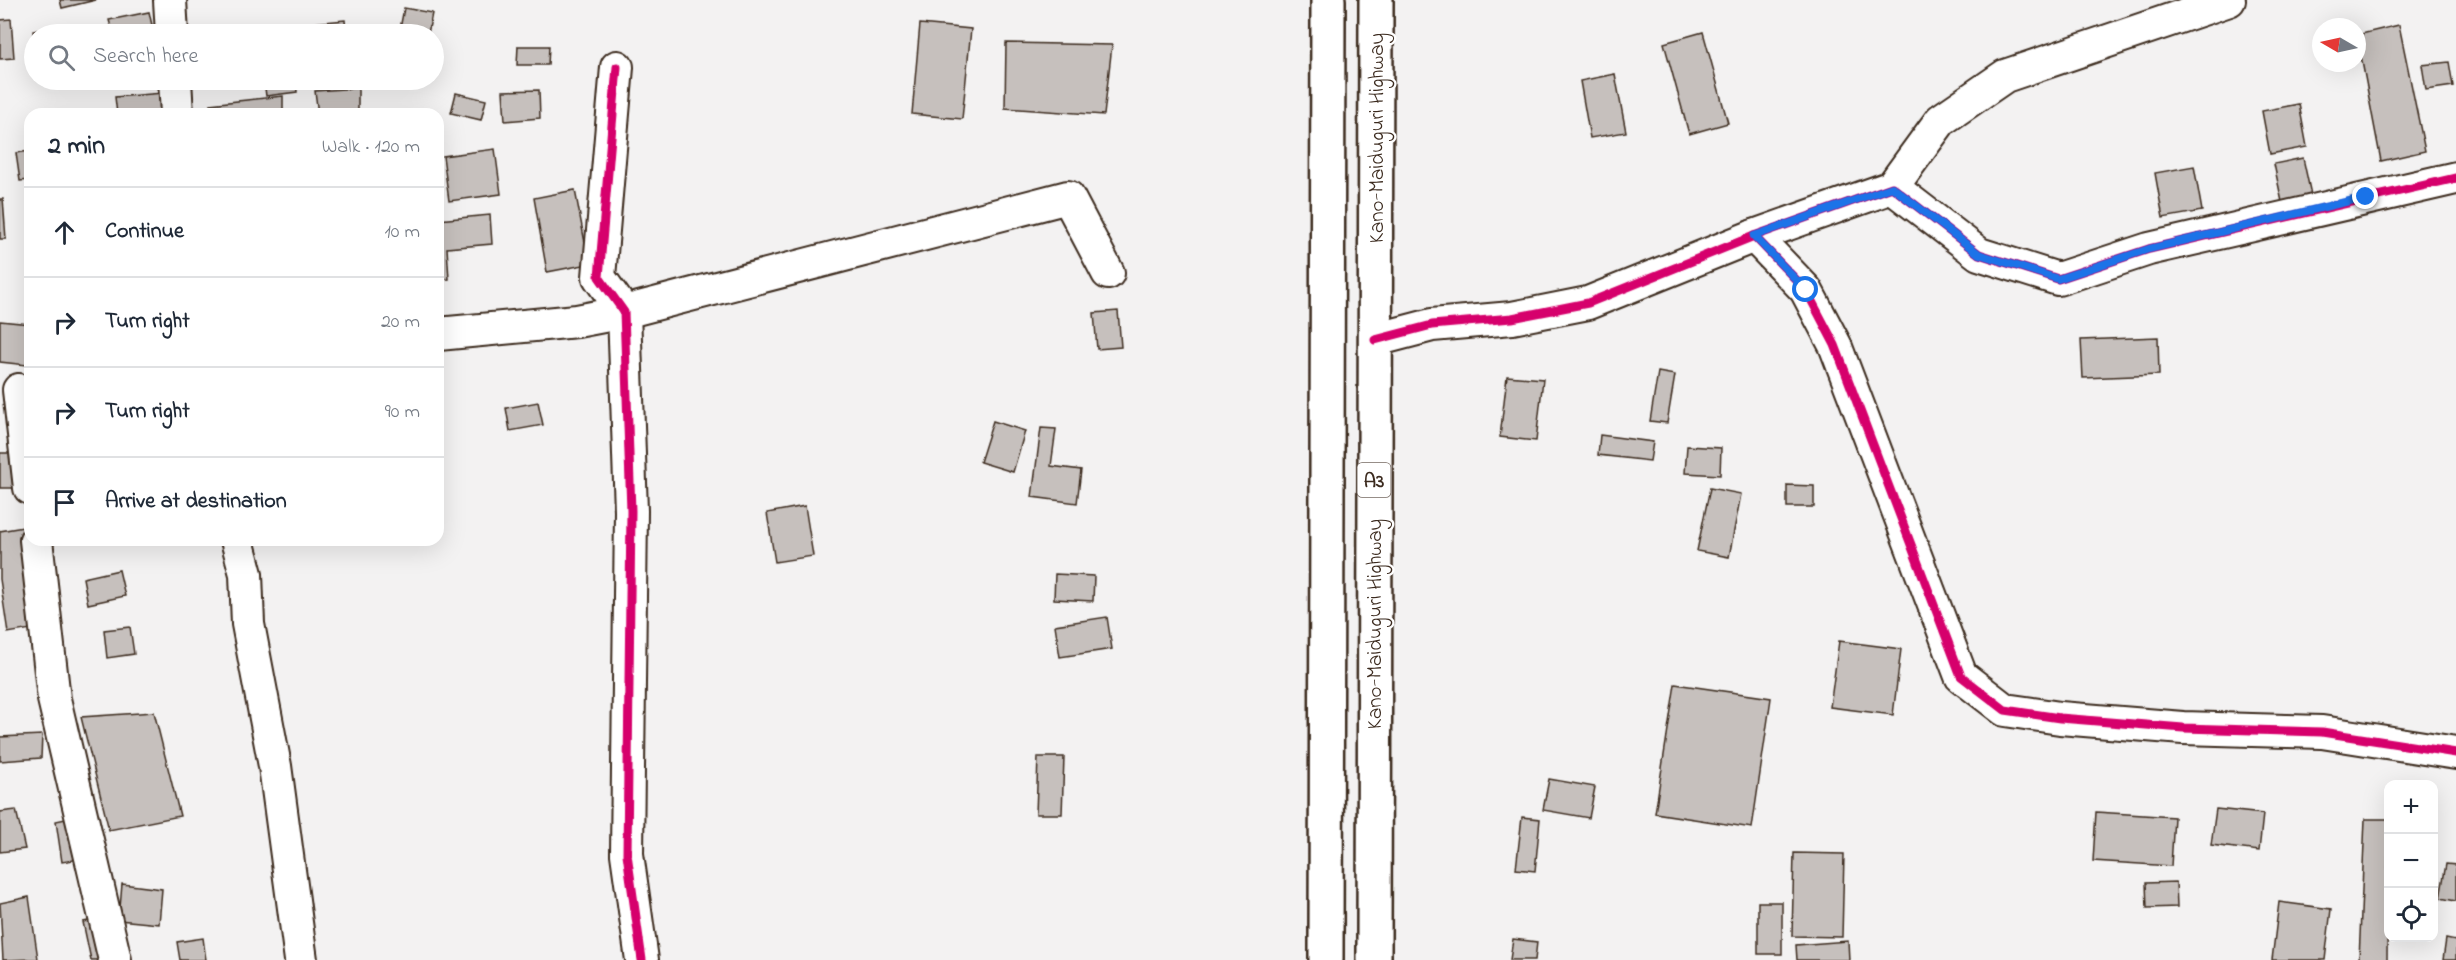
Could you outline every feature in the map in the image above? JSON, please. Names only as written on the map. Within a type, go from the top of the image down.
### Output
[{"type":"highway","name":"A3","points":[[1326,960],[1328,0]]},
{"type":"highway","name":"Kano-Maiduguri Highway","points":[[1374,960],[1376,0]]},
{"type":"street","points":[[170,0],[171,24]]},
{"type":"street","points":[[1375,340],[1432,326],[1512,318],[1588,303],[1754,236],[1892,187],[1941,120],[2005,76],[2229,0]]},
{"type":"street","points":[[617,67],[599,277],[624,312],[631,511],[627,854],[642,960]]},
{"type":"street","points":[[176,90],[177,108]]},
{"type":"street","points":[[1892,187],[1979,254],[2058,279],[2149,249],[2456,178]]},
{"type":"street","points":[[444,333],[577,321],[624,312],[1068,197],[1108,273]]},
{"type":"street","points":[[1754,236],[1806,290],[1834,345],[1961,676],[2005,710],[2060,718],[2183,728],[2322,732],[2456,753]]},
{"type":"street","points":[[16,390],[24,447]]},
{"type":"street","points":[[37,546],[54,699],[115,960]]},
{"type":"street","points":[[239,546],[246,574],[248,624],[275,766],[301,960]]},
{"type":"building","points":[[60,0],[96,0],[62,8]]},
{"type":"building","points":[[404,8],[432,13],[430,24],[401,24]]},
{"type":"building","points":[[149,12],[152,24],[110,24],[109,20]]},
{"type":"building","points":[[11,19],[14,58],[0,59],[0,20]]},
{"type":"building","points":[[345,20],[345,24],[303,24]]},
{"type":"building","points":[[920,24],[971,29],[962,119],[912,114]]},
{"type":"building","points":[[2399,25],[2425,151],[2381,161],[2364,72],[2366,72],[2366,33]]},
{"type":"building","points":[[1703,32],[1728,123],[1689,134],[1664,43]]},
{"type":"building","points":[[1006,43],[1112,45],[1104,115],[1005,108]]},
{"type":"building","points":[[518,46],[549,46],[548,65],[517,65]]},
{"type":"building","points":[[2449,62],[2453,86],[2426,90],[2422,65]]},
{"type":"building","points":[[1615,74],[1626,132],[1590,138],[1580,81]]},
{"type":"building","points":[[265,90],[297,90],[297,92],[266,96]]},
{"type":"building","points":[[358,90],[358,108],[317,108],[315,91]]},
{"type":"building","points":[[539,90],[540,118],[505,121],[503,91]]},
{"type":"building","points":[[163,93],[164,108],[116,108],[115,97]]},
{"type":"building","points":[[456,93],[486,100],[481,120],[451,113]]},
{"type":"building","points":[[283,96],[283,108],[210,108],[210,104]]},
{"type":"building","points":[[2299,104],[2307,147],[2270,154],[2262,111]]},
{"type":"building","points":[[495,149],[501,194],[449,201],[444,156]]},
{"type":"building","points":[[24,152],[24,181],[20,181],[16,153]]},
{"type":"building","points":[[2303,158],[2311,195],[2282,202],[2274,164]]},
{"type":"building","points":[[2194,166],[2202,211],[2163,218],[2155,173]]},
{"type":"building","points":[[575,190],[589,264],[547,272],[534,198]]},
{"type":"building","points":[[0,199],[3,199],[6,239],[0,239]]},
{"type":"building","points":[[490,215],[492,244],[447,248],[449,279],[444,279],[444,219]]},
{"type":"building","points":[[1118,311],[1121,347],[1097,349],[1094,313]]},
{"type":"building","points":[[0,321],[24,323],[24,365],[0,362]]},
{"type":"building","points":[[2158,337],[2159,375],[2083,378],[2081,340]]},
{"type":"building","points":[[1658,372],[1675,375],[1667,423],[1650,421]]},
{"type":"building","points":[[1507,376],[1543,379],[1536,441],[1500,437]]},
{"type":"building","points":[[538,402],[543,425],[510,431],[506,408]]},
{"type":"building","points":[[993,421],[1025,431],[1013,472],[980,462]]},
{"type":"building","points":[[1041,428],[1056,429],[1051,466],[1081,470],[1077,503],[1032,497]]},
{"type":"building","points":[[1600,435],[1653,442],[1650,461],[1598,455]]},
{"type":"building","points":[[1687,446],[1721,448],[1720,475],[1685,473]]},
{"type":"building","points":[[0,453],[13,453],[13,488],[0,488]]},
{"type":"building","points":[[1787,485],[1814,486],[1814,507],[1787,507]]},
{"type":"building","points":[[1710,488],[1741,494],[1729,557],[1697,551]]},
{"type":"building","points":[[805,506],[813,556],[775,562],[767,513]]},
{"type":"building","points":[[24,527],[24,546],[32,546],[43,627],[8,633],[0,579],[0,531]]},
{"type":"building","points":[[119,570],[125,596],[88,604],[83,578]]},
{"type":"building","points":[[1055,574],[1094,576],[1093,601],[1054,599]]},
{"type":"building","points":[[1107,617],[1112,649],[1060,657],[1055,625]]},
{"type":"building","points":[[130,627],[134,654],[107,658],[104,630]]},
{"type":"building","points":[[1839,641],[1901,649],[1893,715],[1830,707]]},
{"type":"building","points":[[1675,684],[1771,698],[1752,828],[1655,813]]},
{"type":"building","points":[[154,712],[180,816],[109,830],[81,717]]},
{"type":"building","points":[[42,735],[41,758],[0,761],[0,737]]},
{"type":"building","points":[[1038,757],[1064,757],[1062,814],[1036,814]]},
{"type":"building","points":[[1549,779],[1595,787],[1589,818],[1543,810]]},
{"type":"building","points":[[2216,809],[2263,814],[2259,851],[2211,845]]},
{"type":"building","points":[[16,810],[25,849],[0,852],[0,812]]},
{"type":"building","points":[[2096,812],[2174,817],[2171,866],[2093,861]]},
{"type":"building","points":[[80,816],[86,858],[62,862],[56,821]]},
{"type":"building","points":[[1522,817],[1540,819],[1535,871],[1516,869]]},
{"type":"building","points":[[2365,819],[2384,819],[2384,942],[2387,942],[2387,960],[2359,960]]},
{"type":"building","points":[[1794,853],[1844,854],[1842,937],[1792,936]]},
{"type":"building","points":[[2446,864],[2456,865],[2456,901],[2440,898]]},
{"type":"building","points":[[2176,882],[2177,907],[2147,908],[2146,883]]},
{"type":"building","points":[[122,884],[162,889],[159,924],[119,920]]},
{"type":"building","points":[[29,897],[38,959],[3,960],[0,903]]},
{"type":"building","points":[[1758,902],[1782,902],[1782,954],[1758,954]]},
{"type":"building","points":[[2279,902],[2331,909],[2325,960],[2272,960]]},
{"type":"building","points":[[111,916],[120,960],[91,960],[83,922]]},
{"type":"building","points":[[203,938],[206,960],[180,960],[177,942]]},
{"type":"building","points":[[1513,939],[1537,942],[1535,960],[1510,960]]},
{"type":"building","points":[[2446,939],[2456,941],[2456,960],[2443,960]]},
{"type":"building","points":[[1848,941],[1849,960],[1797,960],[1796,945]]},
{"type":"cycle path","points":[[617,67],[599,277],[624,312],[631,511],[627,854],[642,960]]},
{"type":"cycle path","points":[[1375,340],[1432,325],[1512,318],[1588,303],[1754,236],[1892,187],[1979,254],[2058,279],[2149,249],[2456,178]]},
{"type":"cycle path","points":[[1754,236],[1806,290],[1835,345],[1961,676],[2005,710],[2060,718],[2183,728],[2322,732],[2456,753]]},
{"type":"route","points":[[1806,290],[1754,236],[1892,187],[1979,254],[2058,279],[2149,249],[2366,197]]}]
